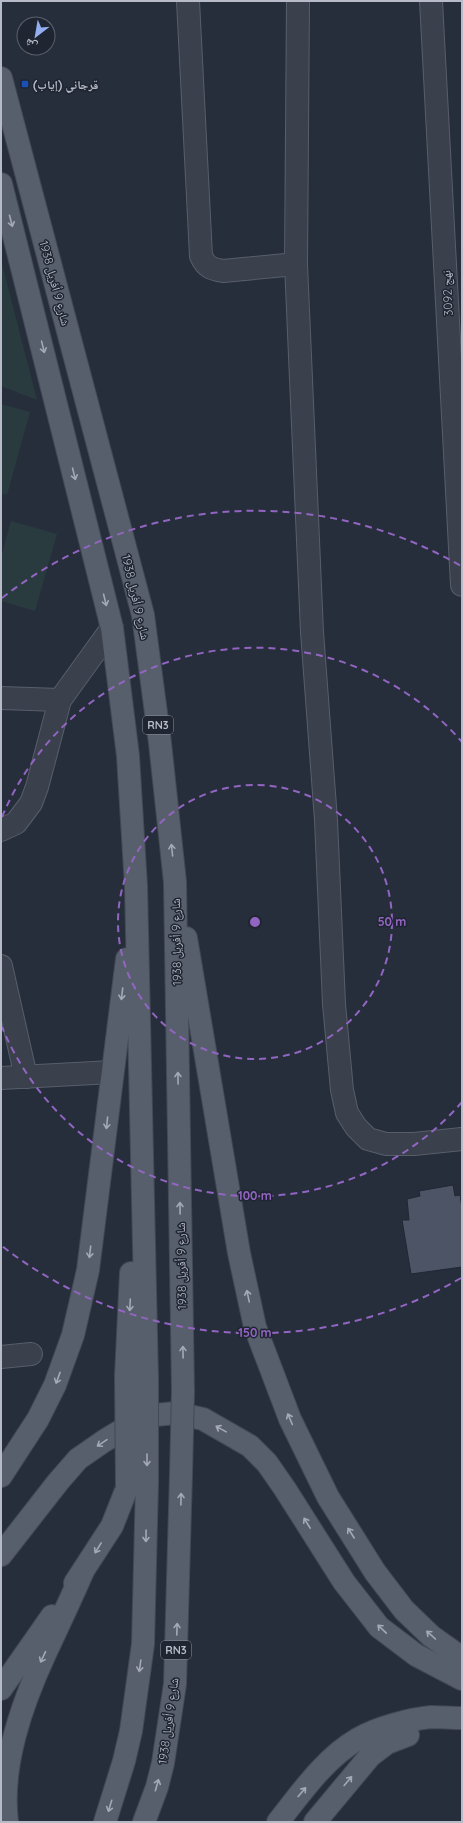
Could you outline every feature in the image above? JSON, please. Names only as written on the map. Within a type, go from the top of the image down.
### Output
[{"type":"main road","name":"شارع 9 أفريل 1938","points":[[1,78],[143,615],[160,743],[175,882],[183,1391],[175,1684],[163,1763],[157,1787],[144,1822]]},
{"type":"main road","name":"RN3","points":[[1,184],[112,628],[128,756],[136,886],[140,1126],[147,1379],[137,1485],[143,1644],[131,1731],[124,1762],[105,1822]]},
{"type":"main road","points":[[175,882],[193,973],[239,1253],[255,1327],[290,1419],[328,1497],[376,1572],[404,1610],[431,1636],[448,1650],[462,1658]]},
{"type":"main road","points":[[1,1476],[38,1419],[55,1385],[73,1335],[88,1270],[136,886]]},
{"type":"main road","points":[[1,1689],[83,1571],[137,1485],[126,1376],[140,1126]]},
{"type":"main road","points":[[1,1555],[58,1482],[78,1459],[104,1441],[137,1421],[155,1415],[176,1413],[203,1419],[250,1446],[267,1463],[344,1582],[379,1627],[416,1655],[462,1679]]},
{"type":"main road","points":[[7,1822],[4,1814],[2,1784],[4,1760],[11,1736],[34,1679],[83,1571]]},
{"type":"main road","points":[[278,1822],[319,1773],[344,1749],[359,1739],[410,1721],[431,1717],[460,1718]]},
{"type":"main road","points":[[315,1822],[361,1766],[379,1748],[387,1743],[460,1718]]},
{"type":"street","points":[[188,1],[201,256],[205,265],[212,270],[223,271],[296,264]]},
{"type":"street","points":[[298,1],[296,264],[312,632],[326,820],[334,1004],[342,1090],[347,1113],[356,1127],[368,1139],[386,1144],[414,1144],[462,1139]]},
{"type":"street","name":"نهج 3092","points":[[431,1],[462,585]]},
{"type":"street","points":[[1,830],[16,823],[31,804],[37,787],[60,700],[112,628]]},
{"type":"street","points":[[12,697],[60,700]]},
{"type":"street","points":[[1,966],[26,1077]]},
{"type":"street","points":[[1,1078],[112,1072]]},
{"type":"street","points":[[1,1357],[31,1354]]},
{"type":"shaded area","points":[[1,260],[37,400],[1,386]]},
{"type":"shaded area","points":[[1,404],[30,412],[7,495],[1,493]]},
{"type":"shaded area","points":[[11,521],[57,534],[35,611],[1,601],[1,557]]},
{"type":"building","points":[[453,1185],[455,1196],[460,1195],[462,1208],[462,1267],[411,1274],[402,1220],[409,1220],[407,1199],[420,1196],[419,1191]]},
{"type":"place","name":"قرجاني (إياب)","points":[[25,84]]}]
